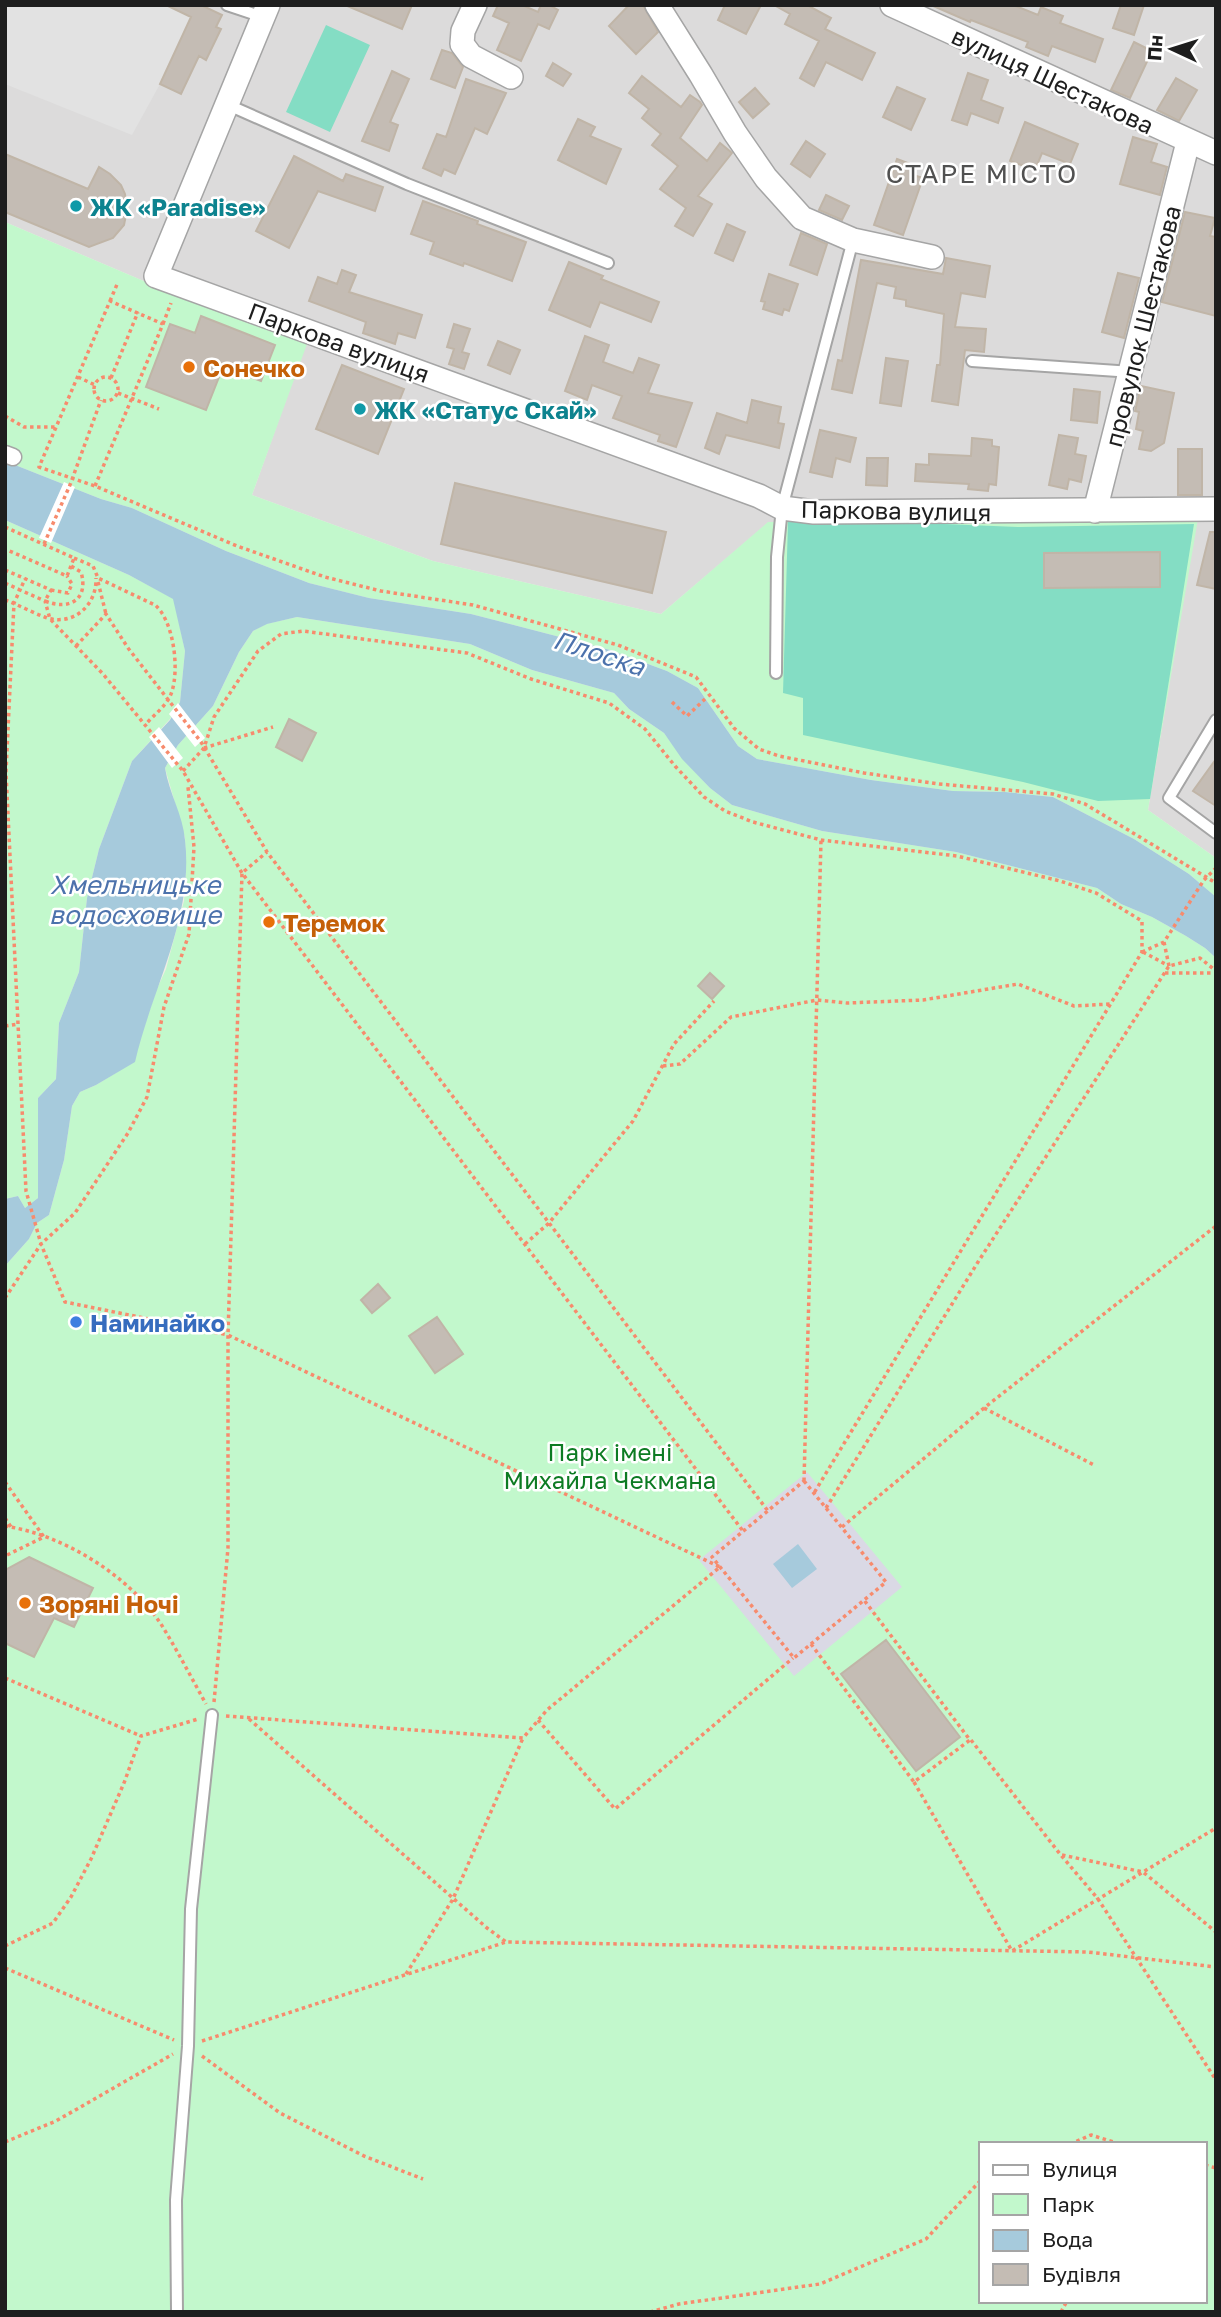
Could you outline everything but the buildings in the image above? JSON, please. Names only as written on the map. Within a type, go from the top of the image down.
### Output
[{"type":"street","points":[[475,5],[463,30],[462,44],[471,56],[511,77]]},
{"type":"street","points":[[657,5],[735,133],[766,178],[802,218],[853,240],[932,257]]},
{"type":"street","name":"вулиця Шестакова","points":[[892,5],[1216,153]]},
{"type":"street","points":[[226,104],[265,11]]},
{"type":"street","name":"Паркова вулиця","points":[[226,104],[156,276],[758,496],[782,508],[814,512],[1216,509]]},
{"type":"street","name":"провулок Шестакова","points":[[1095,511],[1188,142]]},
{"type":"lane","points":[[227,5],[265,11]]},
{"type":"lane","points":[[226,104],[407,184],[608,263]]},
{"type":"lane","points":[[776,673],[777,556],[782,508],[853,240]]},
{"type":"lane","points":[[972,362],[1132,372]]},
{"type":"lane","points":[[1216,720],[1169,799],[1216,833]]},
{"type":"lane","points":[[177,2312],[176,2200],[188,2046],[191,1909],[212,1715]]},
{"type":"path","points":[[118,282],[40,467],[95,486],[224,541],[325,577],[381,591],[473,606],[618,645],[696,677],[734,728],[759,749],[769,753],[864,773],[939,784],[1052,793],[1085,804],[1216,883]]},
{"type":"path","points":[[95,486],[163,324],[110,300]]},
{"type":"path","points":[[111,378],[138,312]]},
{"type":"path","points":[[77,377],[95,385]]},
{"type":"path","points":[[103,377],[111,378],[117,383],[118,393],[111,400],[102,400],[95,393],[95,385],[103,377]]},
{"type":"path","points":[[118,393],[159,409]]},
{"type":"path","points":[[45,542],[102,400]]},
{"type":"path","points":[[5,416],[24,426],[55,427]]},
{"type":"path","points":[[6,528],[45,542],[93,566],[98,578],[163,611],[169,624],[174,660],[172,692],[146,724]]},
{"type":"path","points":[[5,549],[66,576],[72,584],[68,593],[51,590],[5,570]]},
{"type":"path","points":[[66,576],[74,558]]},
{"type":"path","points":[[5,583],[52,604],[67,604],[82,595],[84,587],[81,572],[71,566]]},
{"type":"path","points":[[93,566],[106,614],[128,648],[201,742],[267,852],[768,1511]]},
{"type":"path","points":[[50,619],[71,617],[90,605],[94,597],[96,575]]},
{"type":"path","points":[[25,579],[14,603],[6,772],[26,1191],[41,1244],[65,1301],[228,1335],[720,1567]]},
{"type":"path","points":[[50,619],[45,601],[51,590]]},
{"type":"path","points":[[5,600],[50,619],[146,724],[183,771],[242,873],[743,1531]]},
{"type":"path","points":[[76,646],[106,614]]},
{"type":"path","points":[[183,771],[204,748],[214,717],[258,651],[281,634],[303,631],[467,653],[531,679],[609,703],[645,729],[674,766],[725,811],[753,822],[821,840],[957,856],[1060,881],[1096,893],[1142,922],[1142,952],[814,1493]]},
{"type":"path","points":[[672,702],[687,716],[705,699]]},
{"type":"path","points":[[204,748],[273,726]]},
{"type":"path","points":[[5,1298],[41,1244],[75,1213],[128,1133],[147,1097],[164,1007],[189,934],[194,847],[188,787]]},
{"type":"path","points":[[538,1720],[615,1809],[887,1582],[804,1481],[821,840]]},
{"type":"path","points":[[212,1715],[228,1548],[228,1335],[242,873],[267,852]]},
{"type":"path","points":[[1142,952],[1164,942],[1205,878],[1216,868]]},
{"type":"path","points":[[1164,942],[1169,966]]},
{"type":"path","points":[[1142,952],[1169,966]]},
{"type":"path","points":[[826,1507],[978,1262],[1169,966],[1200,958],[1216,972]]},
{"type":"path","points":[[1164,973],[1216,972]]},
{"type":"path","points":[[663,1066],[680,1064],[731,1017],[817,1000],[847,1003],[923,1000],[1018,984],[1074,1006],[1110,1003]]},
{"type":"path","points":[[525,1244],[549,1223],[633,1121],[674,1044],[713,1001]]},
{"type":"path","points":[[5,1026],[18,1024]]},
{"type":"path","points":[[842,1527],[984,1408],[1216,1226]]},
{"type":"path","points":[[984,1408],[1094,1465]]},
{"type":"path","points":[[794,1658],[712,1557],[804,1481]]},
{"type":"path","points":[[5,1482],[44,1537]]},
{"type":"path","points":[[5,1518],[12,1527]]},
{"type":"path","points":[[5,1526],[44,1537],[78,1553],[108,1571],[138,1597],[160,1623],[212,1715]]},
{"type":"path","points":[[5,1556],[44,1537]]},
{"type":"path","points":[[405,1974],[453,1899],[523,1738],[547,1710],[720,1567]]},
{"type":"path","points":[[864,1600],[970,1740],[914,1782]]},
{"type":"path","points":[[811,1644],[914,1782],[1012,1951]]},
{"type":"path","points":[[5,1678],[141,1736],[212,1715],[523,1738]]},
{"type":"path","points":[[249,1719],[453,1899],[506,1942]]},
{"type":"path","points":[[5,1946],[52,1923],[71,1897],[92,1859],[141,1736]]},
{"type":"path","points":[[971,1740],[1098,1899],[1216,2080]]},
{"type":"path","points":[[1012,1951],[1216,1828]]},
{"type":"path","points":[[1060,1854],[1143,1872],[1216,1932]]},
{"type":"path","points":[[5,2142],[56,2121],[188,2046],[506,1942],[1088,1952],[1216,1967]]},
{"type":"path","points":[[5,1968],[188,2046],[280,2113],[363,2156],[423,2179]]},
{"type":"path","points":[[1075,2142],[1091,2135],[1113,2142]]},
{"type":"path","points":[[650,2312],[680,2304],[820,2284],[926,2239],[979,2182]]},
{"type":"shaded area","points":[[5,5],[1216,5],[1216,858],[1148,810],[1197,520],[769,522],[661,614],[433,561],[252,495],[306,344],[193,302],[5,222]]},
{"type":"shaded area","points":[[5,5],[182,5],[179,11],[191,17],[160,84],[132,135],[5,84]]},
{"type":"shaded area","points":[[807,1472],[902,1587],[794,1676],[699,1560]]},
{"type":"green space","points":[[326,25],[370,45],[330,132],[286,112]]},
{"type":"green space","points":[[5,222],[193,302],[307,344],[252,495],[433,561],[661,614],[768,522],[1198,519],[1148,810],[1216,858],[1216,897],[1189,874],[1134,839],[1053,797],[1005,792],[953,791],[871,780],[757,759],[738,746],[698,688],[667,671],[610,650],[471,614],[369,598],[309,583],[226,551],[132,508],[101,499],[5,461]]},
{"type":"green space","points":[[5,520],[129,575],[174,599],[185,651],[180,702],[170,719],[132,761],[99,849],[87,898],[79,972],[59,1023],[56,1079],[38,1098],[38,1198],[25,1208],[18,1196],[5,1199]]},
{"type":"green space","points":[[845,520],[1019,527],[1194,524],[1150,799],[1098,801],[1023,782],[803,735],[803,698],[783,693],[788,522]]},
{"type":"green space","name":"Парк імені Михайла Чекмана","points":[[297,617],[470,644],[532,670],[614,693],[629,709],[664,733],[683,759],[710,788],[732,805],[822,831],[956,852],[1097,888],[1121,904],[1186,936],[1216,958],[1216,2312],[5,2312],[5,1266],[29,1239],[37,1223],[49,1215],[64,1160],[72,1106],[80,1092],[119,1071],[140,1039],[166,969],[184,901],[185,838],[165,768],[178,745],[213,706],[239,652],[253,631],[266,624]]},
{"type":"water","name":"Хмельницьке водосховище","points":[[5,461],[101,499],[132,508],[226,551],[309,583],[369,598],[471,614],[610,650],[667,671],[698,688],[738,746],[757,759],[871,780],[953,791],[1005,792],[1053,797],[1134,839],[1189,874],[1216,897],[1216,958],[1186,936],[1121,904],[1097,888],[956,852],[822,831],[732,805],[710,788],[682,759],[664,733],[629,709],[614,693],[532,670],[470,644],[297,617],[267,624],[253,631],[239,652],[213,706],[178,745],[165,768],[184,831],[186,869],[178,925],[135,1062],[80,1092],[72,1106],[64,1160],[49,1215],[37,1223],[29,1239],[5,1266],[5,1199],[18,1196],[25,1208],[38,1198],[38,1098],[56,1079],[59,1023],[79,972],[87,898],[99,849],[132,761],[170,720],[180,702],[185,651],[173,599],[129,575],[5,520]]},
{"type":"water","points":[[798,1544],[817,1569],[792,1588],[773,1564]]},
{"type":"pier","points":[[64,482],[75,487],[51,543],[39,538]]},
{"type":"pier","points":[[178,703],[205,738],[195,747],[169,714]]},
{"type":"pier","points":[[159,727],[183,758],[172,768],[149,737]]},
{"type":"place","name":"ЖК «Paradise»","points":[[76,206]]},
{"type":"place","name":"Cонечко","points":[[189,367]]},
{"type":"place","name":"ЖК «Статус Скай»","points":[[360,409]]},
{"type":"place","name":"Теремок","points":[[269,922]]},
{"type":"place","name":"Наминайко","points":[[76,1322]]},
{"type":"place","name":"Зоряні Ночі","points":[[25,1603]]},
{"type":"district","name":"СТАРЕ МІСТО","points":[[982,173]]},
{"type":"water label","name":"Плоска","points":[[599,653]]}]
